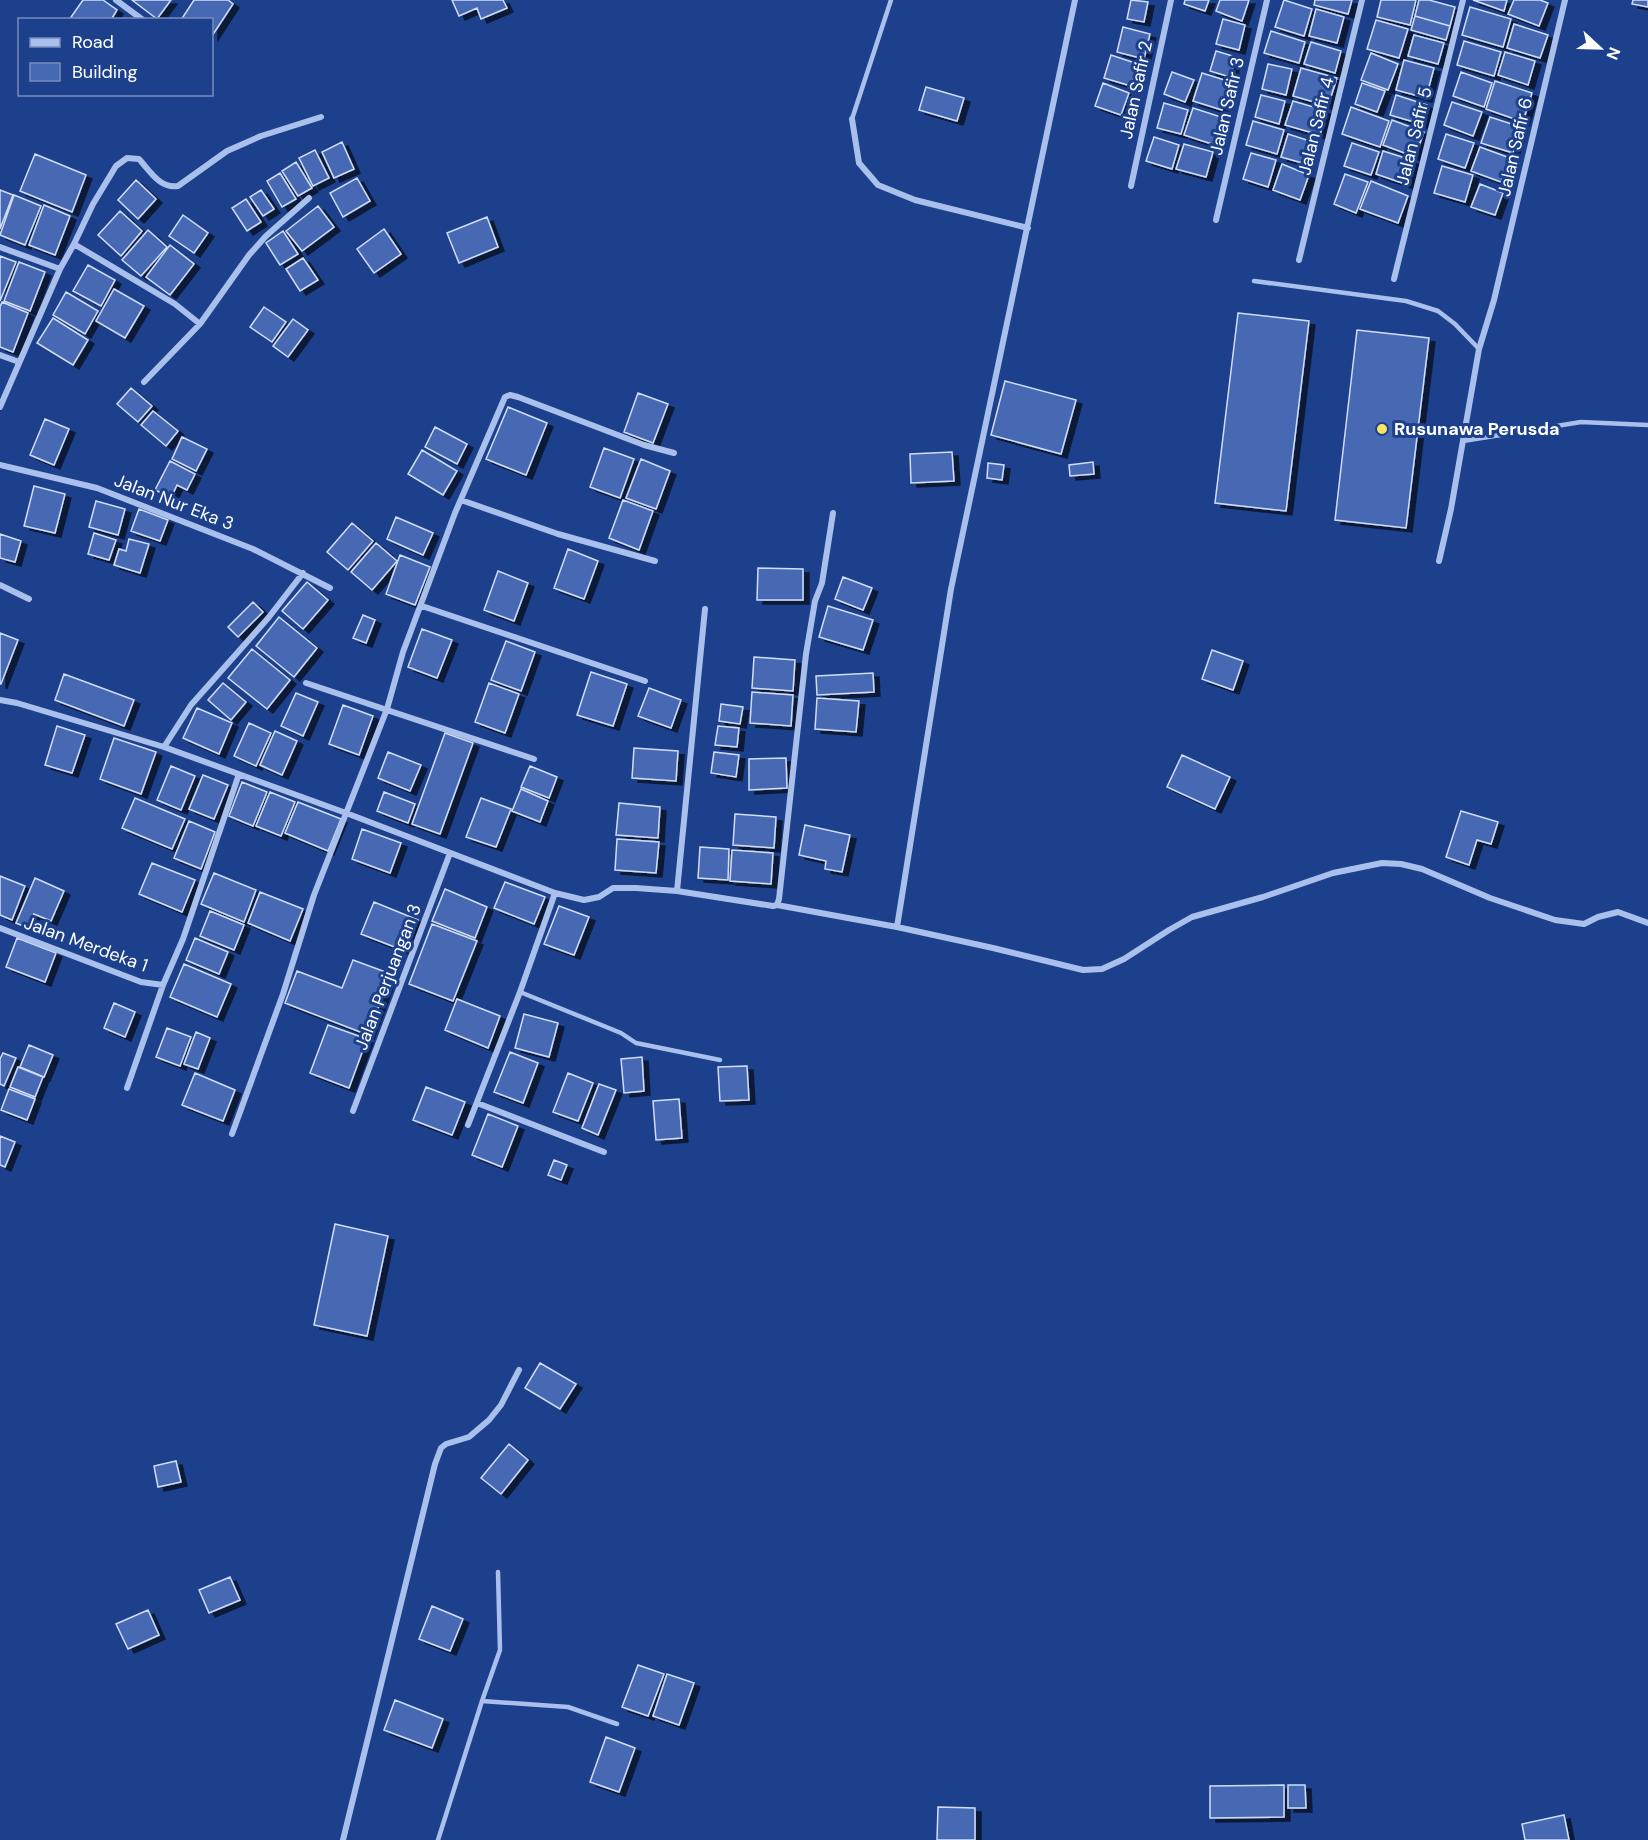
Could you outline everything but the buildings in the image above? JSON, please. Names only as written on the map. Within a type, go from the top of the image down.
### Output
[{"type":"street","points":[[116,0],[140,18]]},
{"type":"street","points":[[897,927],[951,589],[1075,0]]},
{"type":"street","name":"Jalan Safir 2","points":[[1131,186],[1171,0]]},
{"type":"street","name":"Jalan Safir 3","points":[[1216,220],[1267,0]]},
{"type":"street","name":"Jalan Safir 4","points":[[1299,260],[1362,0]]},
{"type":"street","name":"Jalan Safir 5","points":[[1394,279],[1463,0]]},
{"type":"street","name":"Jalan Safir 6","points":[[1439,561],[1451,508],[1479,349],[1494,300],[1565,0]]},
{"type":"street","points":[[0,407],[60,269],[93,204],[116,166],[127,158],[139,159],[160,182],[170,187],[178,186],[227,151],[261,136],[321,117]]},
{"type":"street","points":[[852,119],[859,163],[878,185],[915,200],[1028,228]]},
{"type":"street","points":[[144,382],[200,324],[249,255],[266,236],[309,198]]},
{"type":"street","points":[[74,244],[156,295],[175,304],[200,324]]},
{"type":"street","points":[[0,247],[60,269]]},
{"type":"street","points":[[0,355],[19,362]]},
{"type":"street","points":[[232,1134],[283,994],[314,895],[387,709],[403,652],[422,606],[454,513],[505,398],[510,395],[644,445],[674,453]]},
{"type":"street","name":"Jalan Nur Eka 3","points":[[0,465],[97,488],[207,530],[303,573],[330,588]]},
{"type":"street","points":[[461,500],[558,534],[655,561]]},
{"type":"street","points":[[777,905],[806,654],[814,601],[822,583],[833,513]]},
{"type":"street","points":[[164,747],[191,705],[269,617],[303,573]]},
{"type":"street","points":[[0,585],[29,599]]},
{"type":"street","points":[[422,606],[645,681]]},
{"type":"street","points":[[677,891],[705,609]]},
{"type":"street","points":[[306,684],[534,759]]},
{"type":"street","points":[[0,700],[164,747],[346,813],[555,894],[584,900],[599,897],[613,888],[677,891],[777,905],[897,927],[1083,970],[1102,969],[1124,959],[1192,917],[1263,897],[1333,873],[1382,863],[1401,864],[1422,869],[1490,898],[1556,920],[1584,924],[1598,917],[1618,912],[1648,922]]},
{"type":"street","points":[[127,1088],[163,985],[183,939],[239,774]]},
{"type":"street","name":"Jalan Perjuangan 3","points":[[353,1110],[450,853]]},
{"type":"street","points":[[468,1125],[555,894]]},
{"type":"street","name":"Jalan Merdeka 1","points":[[0,928],[141,982],[163,985]]},
{"type":"street","points":[[477,1103],[604,1152]]},
{"type":"street","points":[[343,1840],[435,1464],[441,1448],[446,1444],[469,1437],[489,1420],[501,1405],[519,1370]]},
{"type":"lane","points":[[852,119],[891,0]]},
{"type":"lane","points":[[1254,281],[1406,301],[1438,311],[1455,324],[1479,349]]},
{"type":"lane","points":[[1463,441],[1581,422],[1648,424]]},
{"type":"lane","points":[[520,992],[621,1033],[636,1043],[720,1060]]},
{"type":"lane","points":[[438,1840],[500,1650],[498,1572]]},
{"type":"lane","points":[[482,1701],[568,1707],[616,1724]]},
{"type":"place","name":"Rusunawa Perusda","points":[[1382,429]]}]
